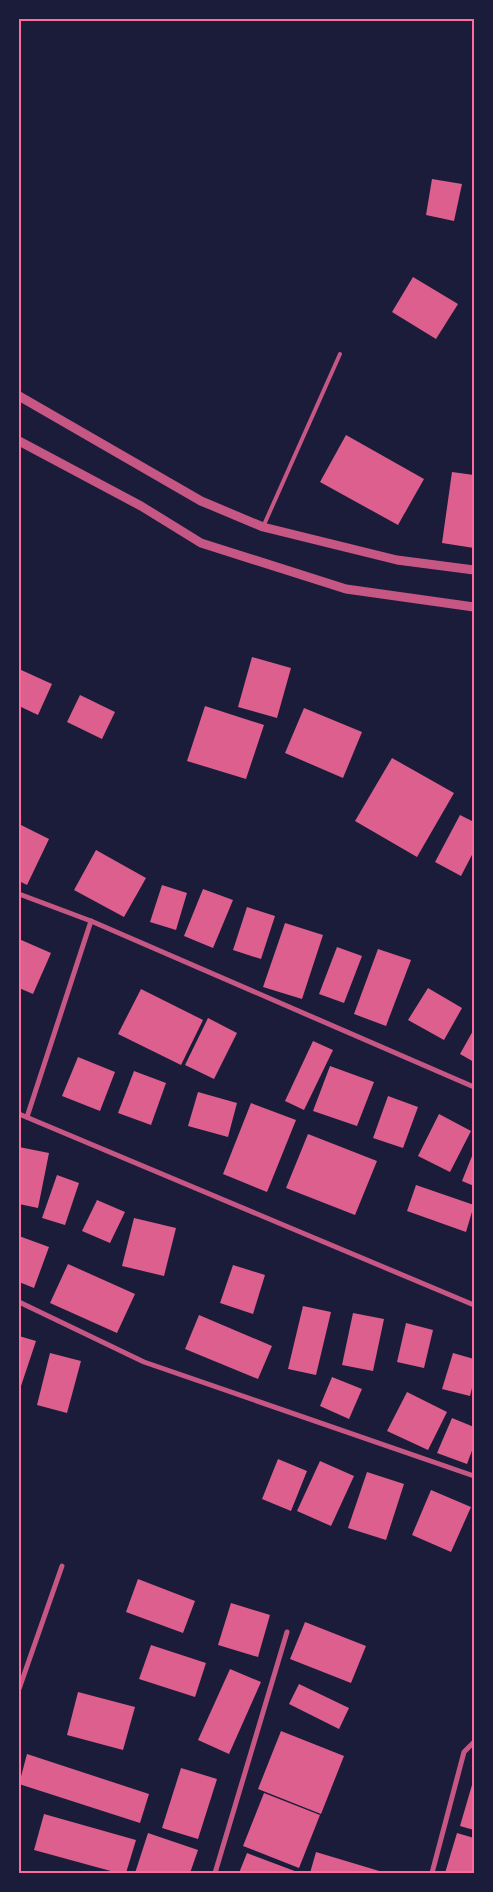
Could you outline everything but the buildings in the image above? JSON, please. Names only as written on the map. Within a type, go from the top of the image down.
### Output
[{"type":"street","points":[[19,396],[201,501],[263,527],[397,560],[474,570]]},
{"type":"street","points":[[19,441],[141,506],[200,543],[346,589],[474,607]]},
{"type":"street","points":[[19,894],[91,921],[474,1087]]},
{"type":"street","points":[[27,1117],[91,921]]},
{"type":"street","points":[[19,1114],[474,1305]]},
{"type":"street","points":[[19,1302],[144,1362],[474,1476]]},
{"type":"street","points":[[19,1689],[62,1566]]},
{"type":"street","points":[[215,1873],[287,1632]]},
{"type":"street","points":[[432,1873],[464,1752],[474,1742]]},
{"type":"lane","points":[[263,527],[340,354]]}]
